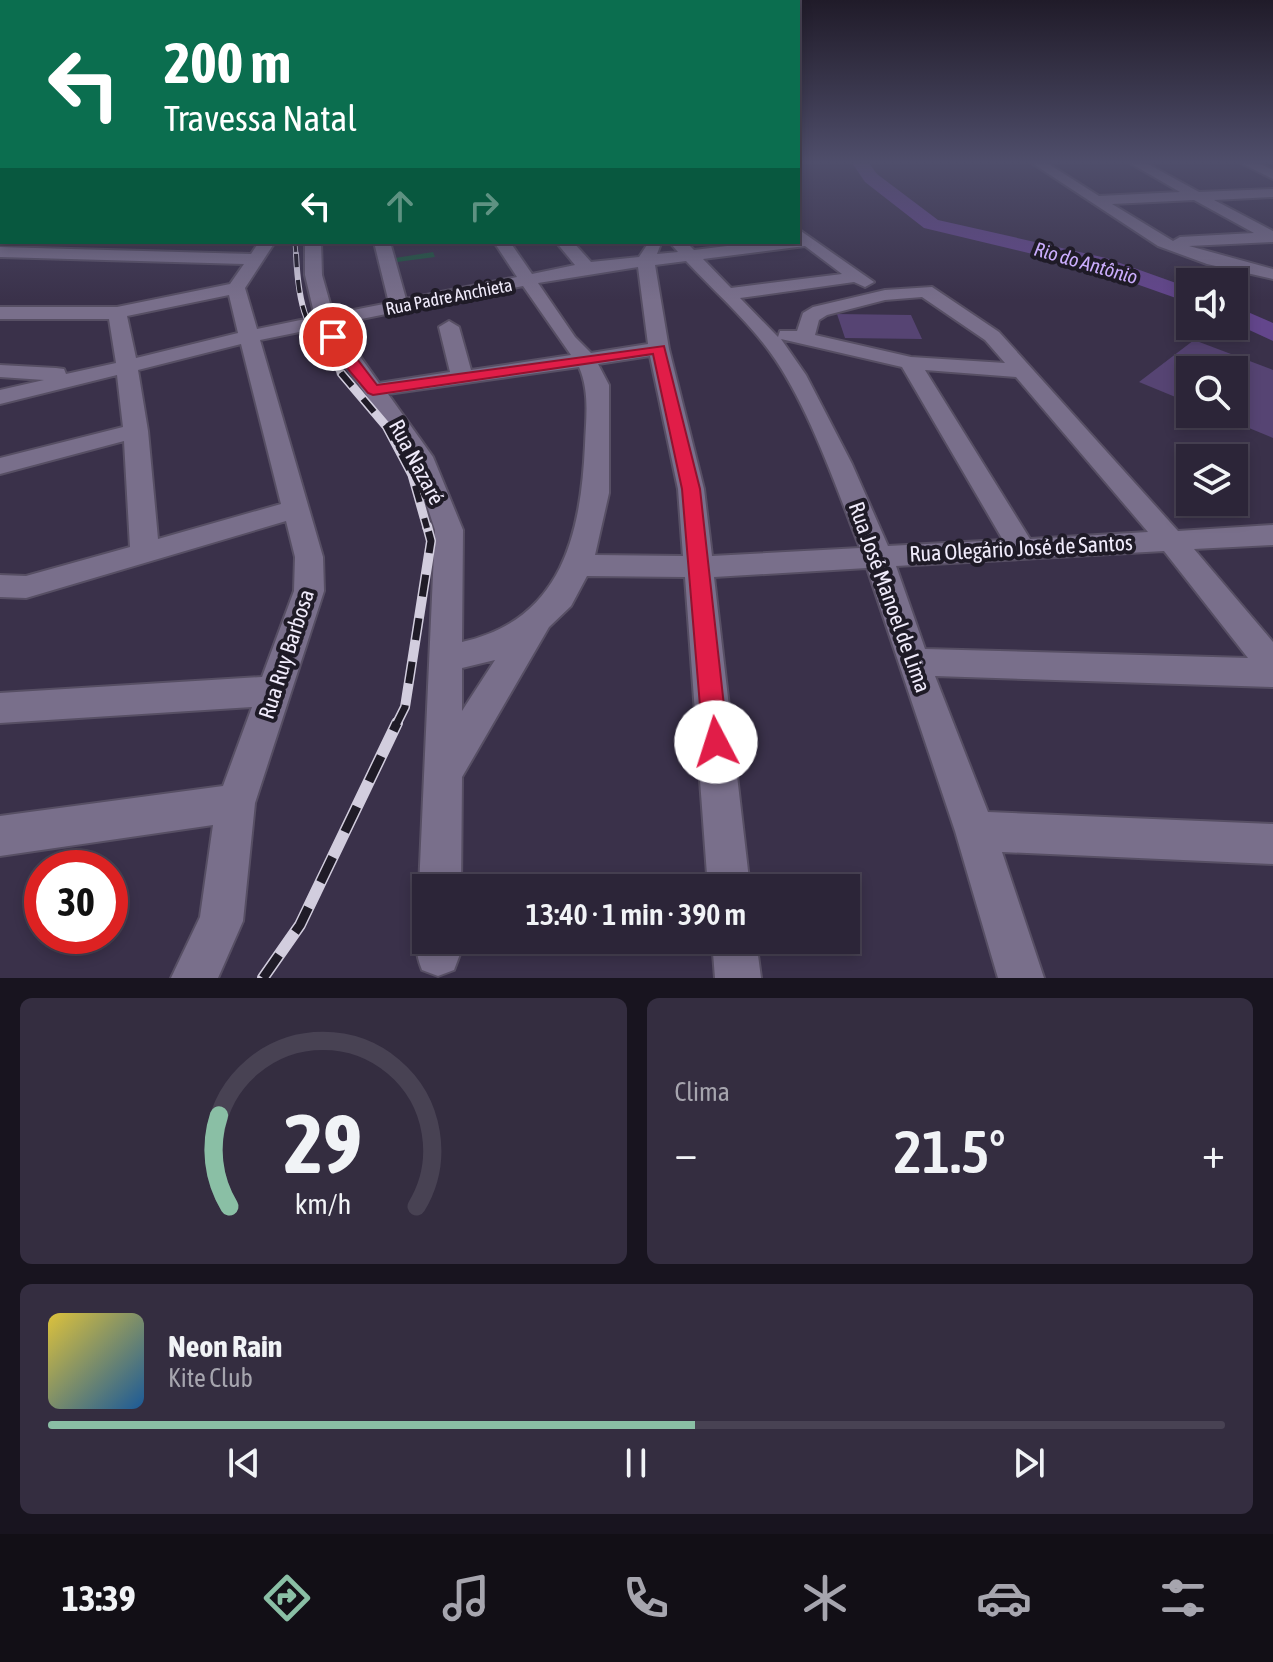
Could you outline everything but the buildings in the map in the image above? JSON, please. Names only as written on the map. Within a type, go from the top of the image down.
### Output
[{"type":"street","points":[[1110,209],[1164,243],[1213,260],[1273,274]]},
{"type":"street","points":[[1220,209],[1273,237]]},
{"type":"street","points":[[1164,243],[1273,237]]},
{"type":"street","points":[[803,238],[885,295]]},
{"type":"street","points":[[163,257],[176,244]]},
{"type":"street","name":"Rua Nazaré","points":[[313,244],[311,276],[325,322],[342,353],[409,436],[441,500],[449,530],[440,874]]},
{"type":"street","points":[[383,244],[399,307]]},
{"type":"street","points":[[448,658],[493,648],[537,619],[560,598],[578,565],[596,493],[598,385],[585,358],[568,341],[503,244]]},
{"type":"street","points":[[566,244],[587,268]]},
{"type":"street","name":"Rua Padre Anchieta","points":[[0,397],[251,336],[587,268],[649,251],[731,244]]},
{"type":"street","name":"Rua José Manoel de Lima","points":[[683,248],[777,347],[840,464],[878,557],[975,831],[1021,978]]},
{"type":"street","points":[[0,252],[163,257],[260,251]]},
{"type":"street","points":[[0,313],[117,313],[236,288],[260,251]]},
{"type":"street","points":[[649,251],[659,349],[691,489],[728,874]]},
{"type":"street","points":[[728,294],[856,277]]},
{"type":"street","name":"Rua Ruy Barbosa","points":[[194,978],[221,921],[236,803],[309,591],[309,557],[236,288]]},
{"type":"street","points":[[805,337],[810,317],[820,311],[885,295],[915,291],[935,294],[992,336],[1264,642],[1273,671],[913,662]]},
{"type":"street","points":[[117,313],[128,364],[136,431],[145,554]]},
{"type":"street","points":[[449,327],[462,376]]},
{"type":"street","points":[[763,332],[805,337],[911,363],[1021,371]]},
{"type":"street","points":[[373,390],[659,349]]},
{"type":"street","points":[[911,363],[920,383],[1021,547]]},
{"type":"street","points":[[0,371],[84,375]]},
{"type":"street","points":[[0,466],[136,431]]},
{"type":"street","points":[[0,586],[26,587],[297,509]]},
{"type":"street","name":"Rua Olegário José de Santos","points":[[578,565],[700,567],[1273,535]]},
{"type":"street","points":[[444,772],[537,619]]},
{"type":"street","points":[[0,708],[275,691]]},
{"type":"street","points":[[0,836],[236,803]]},
{"type":"street","points":[[975,831],[1273,844]]},
{"type":"street","points":[[735,954],[738,978]]},
{"type":"shaded area","points":[[837,314],[911,315],[922,339],[845,338]]},
{"type":"shaded area","points":[[1194,340],[1236,356],[1176,356],[1176,397],[1139,382]]},
{"type":"shaded area","points":[[1248,361],[1273,370],[1273,438],[1248,428]]},
{"type":"waterway","name":"Rio do Antônio","points":[[911,209],[931,224],[1098,263],[1176,291]]},
{"type":"waterway","name":"Rio do Antônio","points":[[1248,320],[1273,333]]},
{"type":"railway","points":[[295,244],[296,256]]},
{"type":"railway","points":[[296,254],[307,319],[342,375]]},
{"type":"railway","points":[[341,373],[386,426],[412,475],[427,528]]},
{"type":"railway","points":[[397,723],[405,707],[431,541],[427,526]]},
{"type":"railway","points":[[263,978],[300,925],[397,723]]},
{"type":"route","points":[[333,337],[342,353],[373,390],[659,349],[691,489],[716,742]]}]
